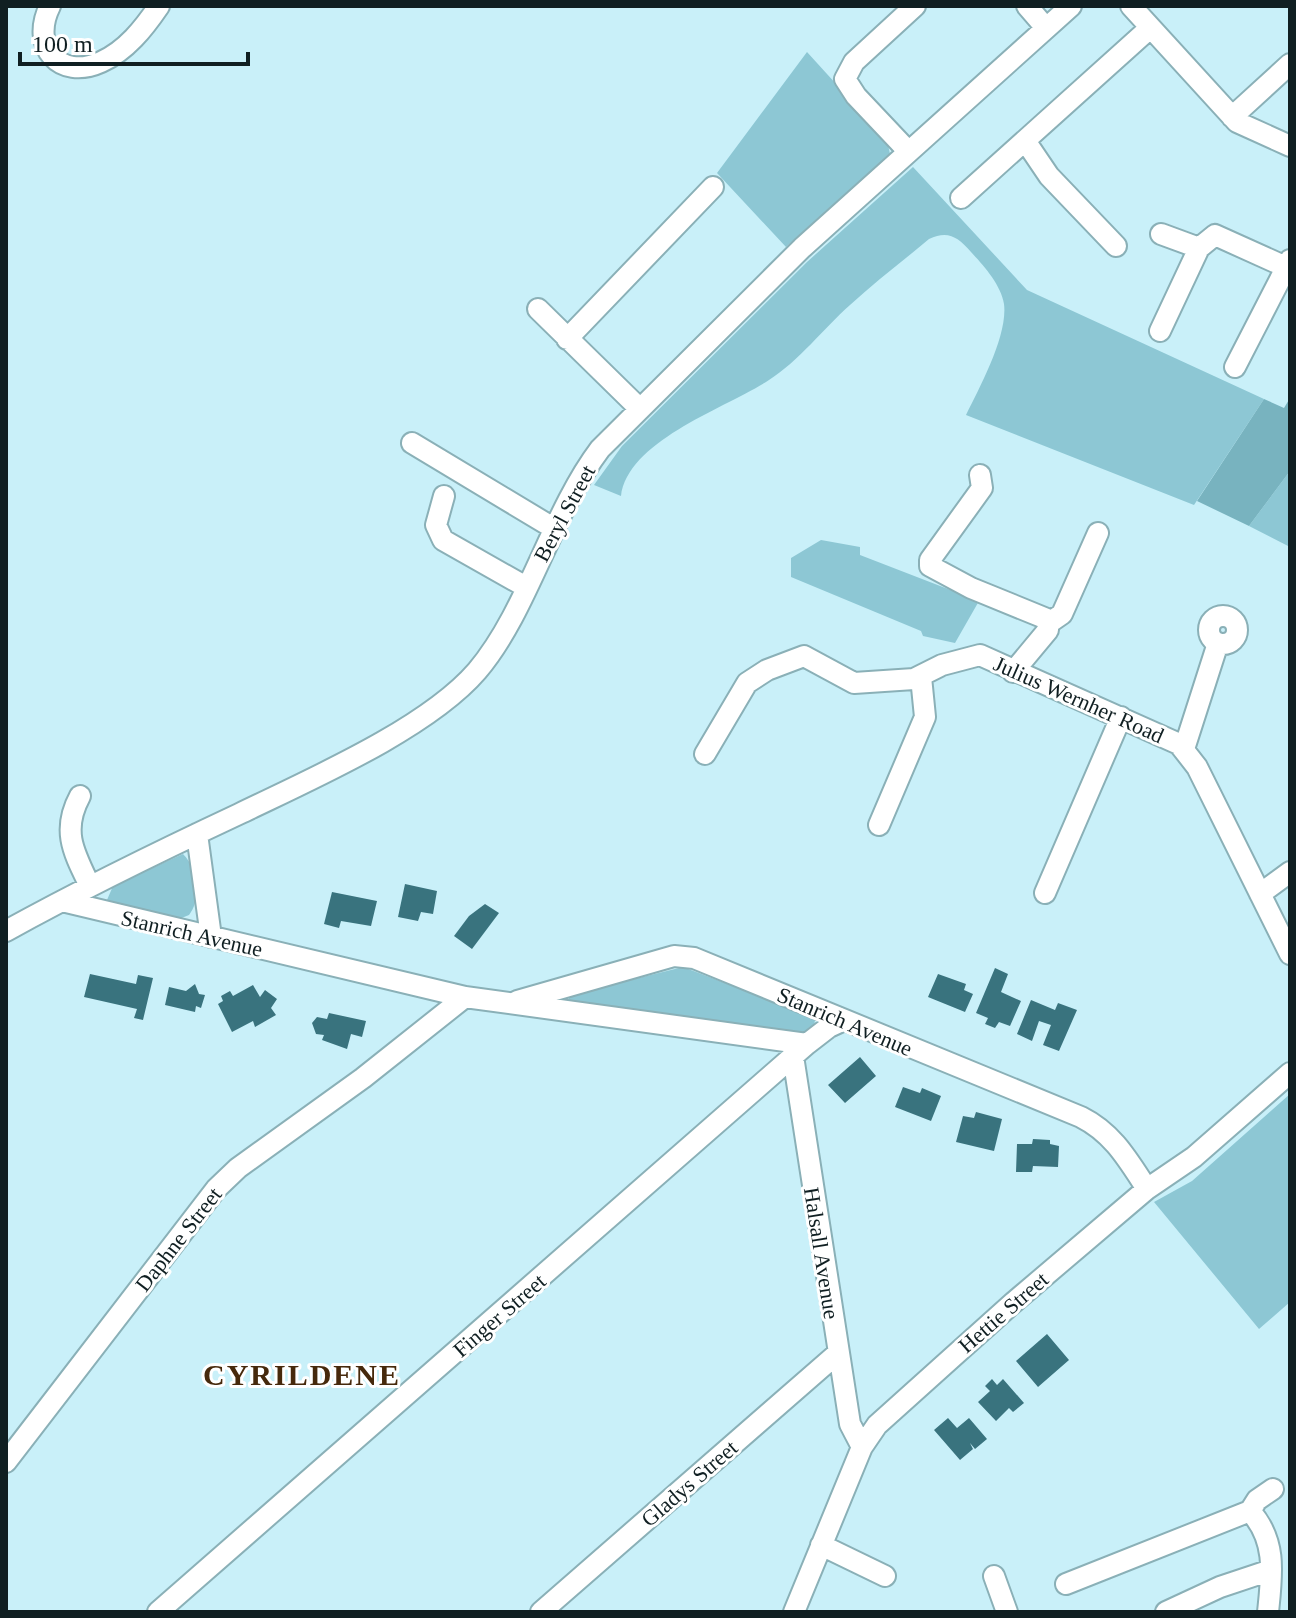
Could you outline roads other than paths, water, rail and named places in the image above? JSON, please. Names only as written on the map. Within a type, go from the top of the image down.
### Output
[{"type":"street","points":[[50,6],[40,31],[42,40],[57,59],[75,68],[88,67],[119,51],[159,6]]},
{"type":"street","points":[[908,151],[856,96],[845,79],[854,62],[915,6]]},
{"type":"street","points":[[1027,6],[1046,28]]},
{"type":"street","name":"Beryl Street","points":[[6,931],[90,886],[342,764],[442,703],[487,659],[592,460],[639,408],[802,248],[1071,6]]},
{"type":"street","points":[[1131,6],[1232,117],[1290,146]]},
{"type":"street","points":[[961,198],[1150,28]]},
{"type":"street","points":[[1232,117],[1290,64]]},
{"type":"street","points":[[1026,142],[1058,186],[1116,246]]},
{"type":"street","points":[[567,339],[713,187]]},
{"type":"street","points":[[1161,234],[1199,248]]},
{"type":"street","points":[[1160,331],[1199,248],[1215,235],[1288,263],[1235,367]]},
{"type":"street","points":[[538,309],[639,408]]},
{"type":"street","points":[[412,443],[555,529]]},
{"type":"street","points":[[980,475],[982,488],[930,560],[930,566],[953,580],[1043,617],[1049,623]]},
{"type":"street","points":[[444,496],[436,525],[443,540],[526,587]]},
{"type":"street","points":[[1013,672],[1048,630],[1049,623],[1062,614],[1098,533]]},
{"type":"street","points":[[1184,749],[1218,643]]},
{"type":"street","name":"Julius Wernher Road","points":[[705,754],[747,683],[798,656],[814,659],[854,683],[921,677],[942,665],[976,654],[1171,738],[1184,749],[1197,767],[1290,954]]},
{"type":"street","points":[[879,825],[926,713],[921,677]]},
{"type":"street","points":[[1045,893],[1121,717]]},
{"type":"street","points":[[80,796],[71,813],[68,831],[72,848],[90,886]]},
{"type":"street","points":[[197,834],[211,937]]},
{"type":"street","points":[[1260,894],[1290,872]]},
{"type":"street","name":"Stanrich Avenue","points":[[62,901],[465,997],[800,1050]]},
{"type":"street","name":"Stanrich Avenue","points":[[510,1003],[682,956],[1090,1121],[1118,1145],[1147,1189]]},
{"type":"street","name":"Daphne Street","points":[[6,1462],[216,1189],[238,1168],[363,1078],[465,997]]},
{"type":"street","name":"Finger Street","points":[[158,1612],[800,1050],[829,1027],[842,1021]]},
{"type":"street","name":"Halsall Avenue","points":[[800,1050],[838,1353],[850,1424],[862,1447]]},
{"type":"street","name":"Hettie Street","points":[[794,1612],[862,1447],[889,1412],[1147,1189],[1194,1157],[1290,1073]]},
{"type":"street","name":"Gladys Street","points":[[541,1612],[838,1353]]},
{"type":"street","points":[[1066,1584],[1250,1511],[1257,1500],[1276,1490]]},
{"type":"street","points":[[1250,1511],[1270,1543],[1268,1612]]},
{"type":"street","points":[[821,1545],[885,1576]]},
{"type":"street","points":[[1166,1612],[1220,1587],[1271,1570]]},
{"type":"street","points":[[994,1576],[1007,1612]]},
{"type":"district","name":"CYRILDENE","points":[[302,1375]]}]
